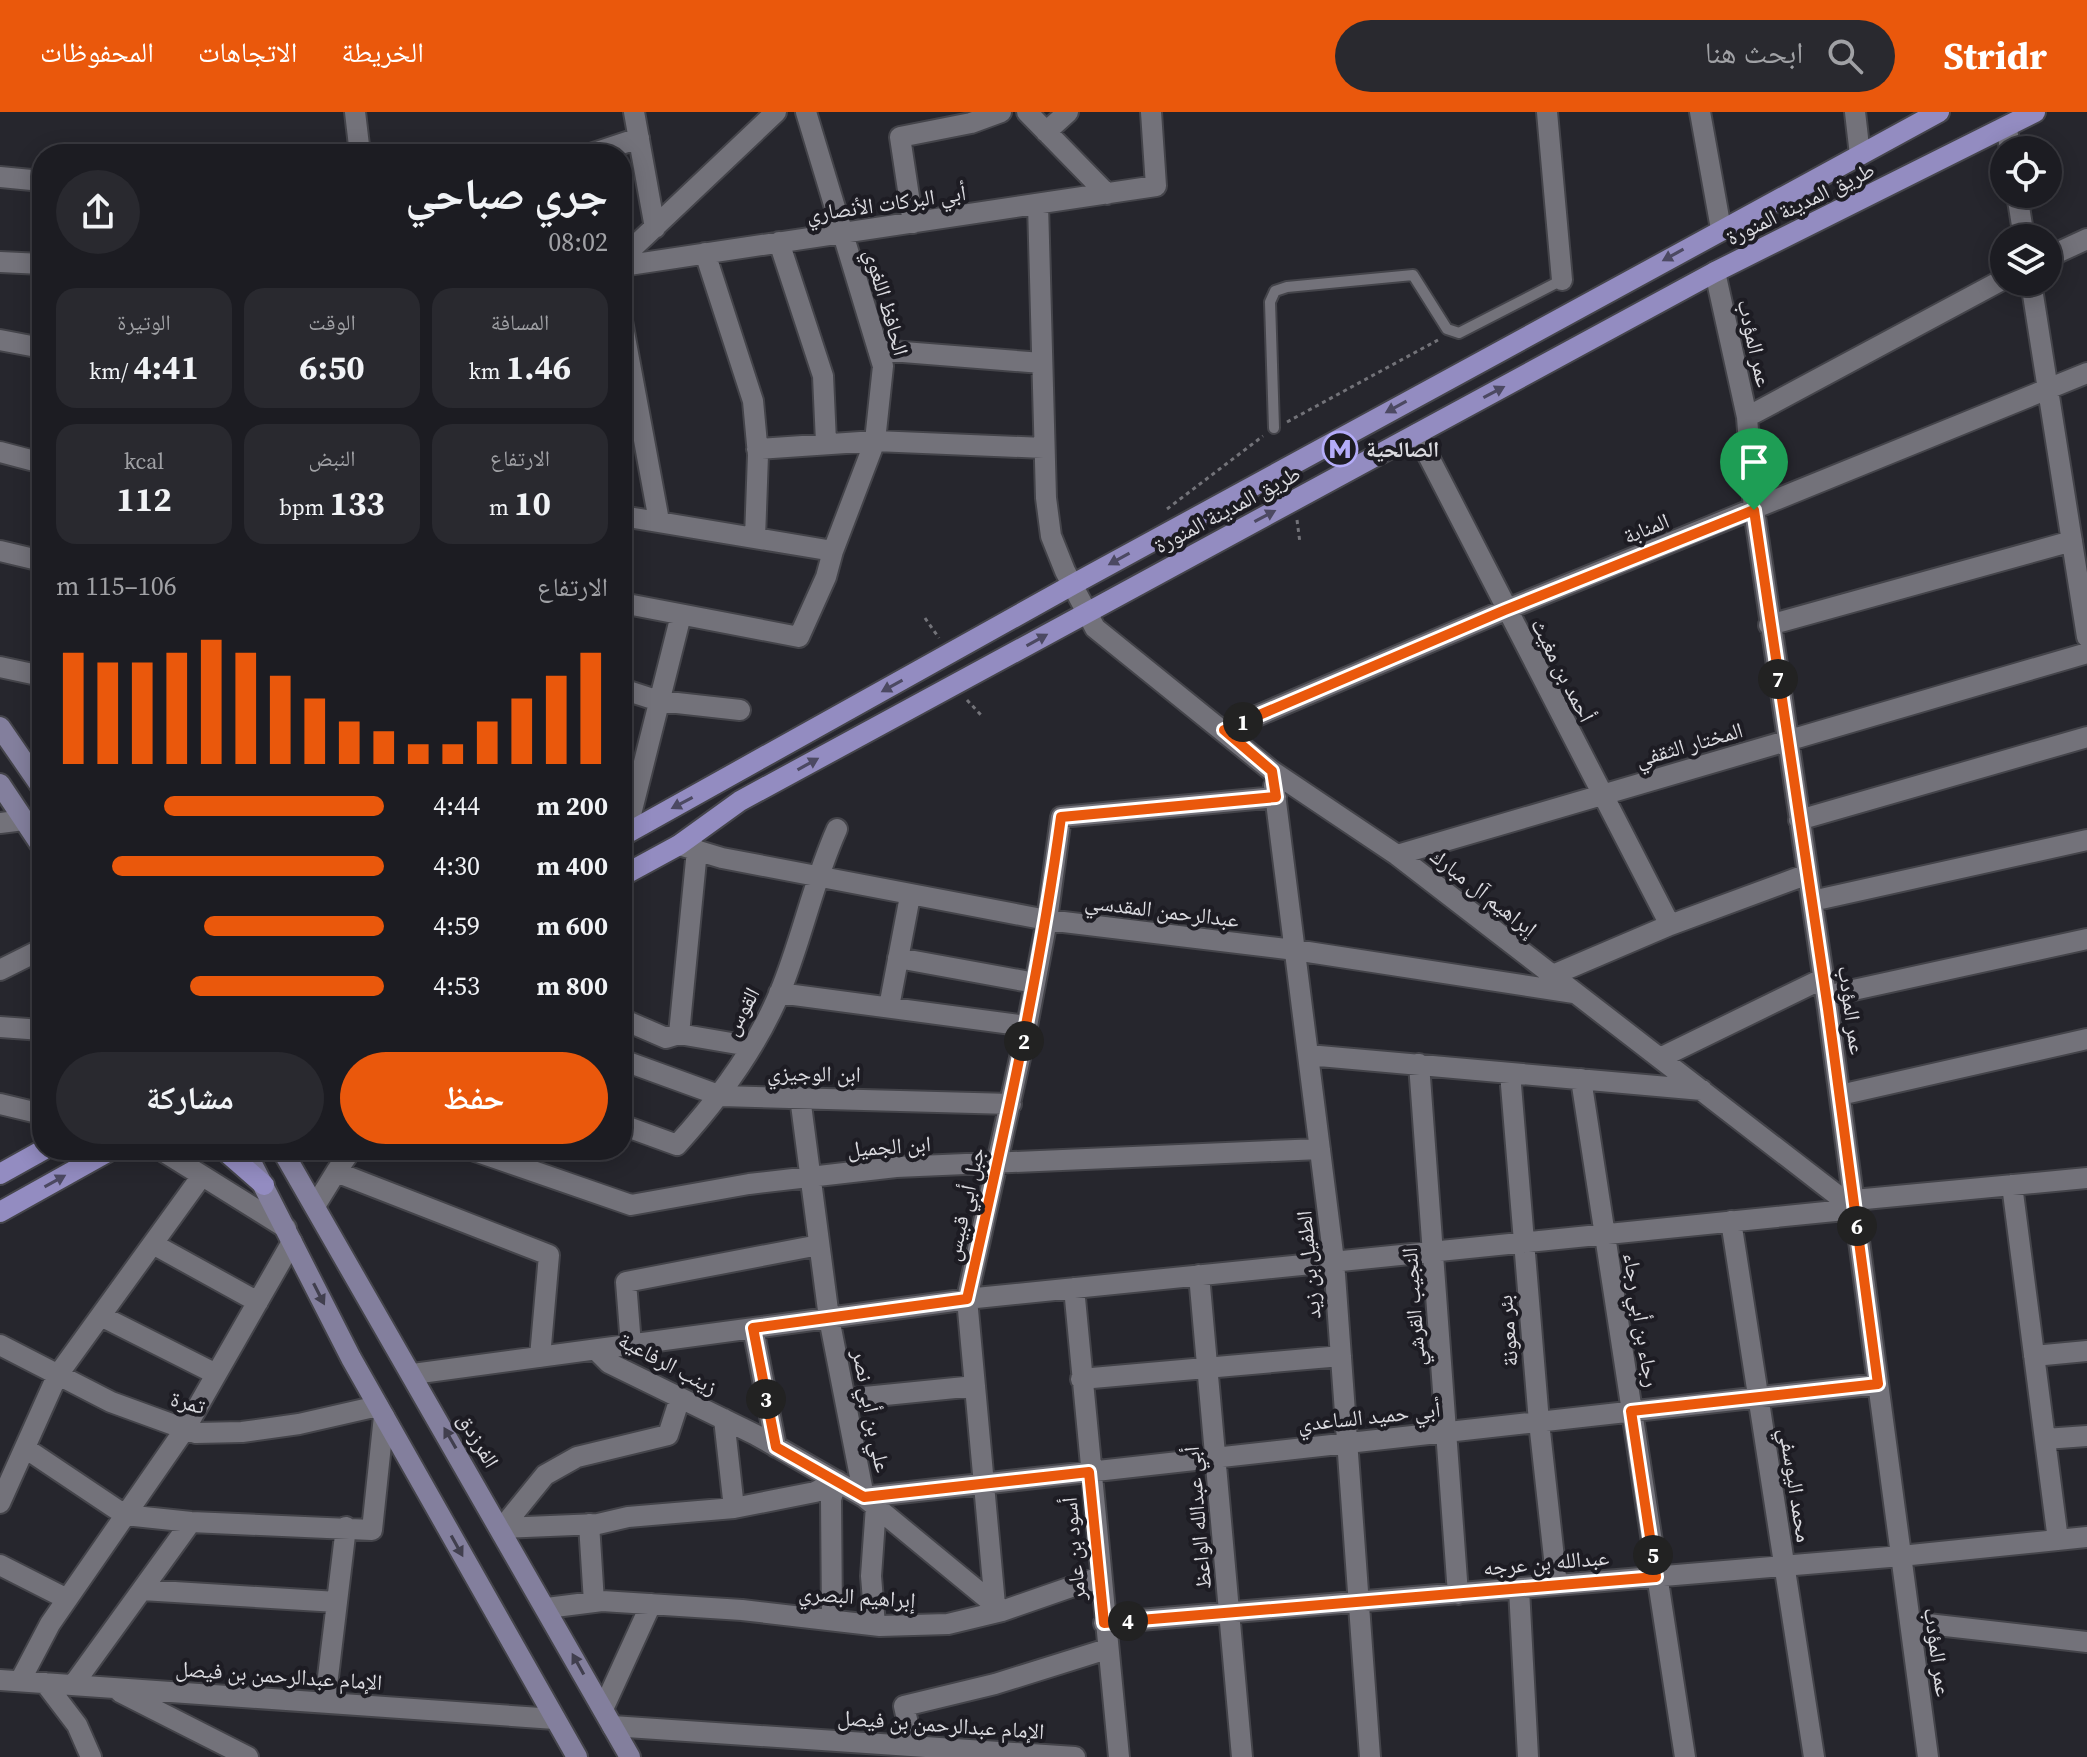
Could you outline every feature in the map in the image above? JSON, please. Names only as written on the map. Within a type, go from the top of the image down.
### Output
[{"type":"main road","name":"طريق المدينة المنورة","points":[[632,831],[1072,585],[1939,112]]},
{"type":"main road","name":"طريق المدينة المنورة","points":[[632,872],[688,848],[740,801],[1715,272],[2035,112]]},
{"type":"main road","points":[[0,727],[32,771]]},
{"type":"main road","points":[[0,784],[32,832]]},
{"type":"main road","points":[[0,1174],[32,1156]]},
{"type":"main road","points":[[0,1212],[93,1160]]},
{"type":"main road","points":[[235,1160],[264,1185]]},
{"type":"main road","points":[[250,1160],[381,1411],[577,1757]]},
{"type":"main road","name":"الفرزدق","points":[[288,1160],[502,1528],[630,1757]]},
{"type":"street","points":[[355,112],[359,144]]},
{"type":"street","points":[[634,112],[655,228]]},
{"type":"street","points":[[632,249],[776,112]]},
{"type":"street","name":"الحافظ اللغوي","points":[[681,615],[799,637],[826,577],[875,441],[883,366],[806,112]]},
{"type":"street","points":[[913,223],[900,137],[971,123],[1001,112]]},
{"type":"street","points":[[1027,112],[1107,194]]},
{"type":"street","points":[[1046,132],[1068,112]]},
{"type":"street","name":"أبي البركات الأنصاري","points":[[632,264],[1156,186],[1151,112]]},
{"type":"street","points":[[1547,112],[1562,280]]},
{"type":"street","points":[[1700,112],[1721,229]]},
{"type":"street","points":[[1855,112],[1860,155]]},
{"type":"street","points":[[2007,128],[2008,136]]},
{"type":"street","points":[[621,144],[639,138]]},
{"type":"street","points":[[0,177],[32,180]]},
{"type":"street","name":"إبراهيم آل مبارك","points":[[1038,204],[1044,448],[1051,536],[1095,628],[1272,771],[1397,855],[1854,1204]]},
{"type":"street","points":[[2062,251],[2087,239]]},
{"type":"street","points":[[779,242],[823,376],[826,442]]},
{"type":"street","points":[[705,253],[753,401],[757,449],[755,538]]},
{"type":"street","points":[[0,262],[32,264]]},
{"type":"street","name":"عمر المؤدب","points":[[1715,272],[1747,417],[1754,510],[1769,625],[1825,987],[1928,1757]]},
{"type":"street","points":[[1747,417],[1990,287]]},
{"type":"street","points":[[2033,296],[2087,637]]},
{"type":"street","points":[[0,340],[32,346]]},
{"type":"street","points":[[878,350],[1042,363]]},
{"type":"street","name":"المنابة","points":[[1224,730],[1505,610],[2087,373]]},
{"type":"street","points":[[632,375],[659,521]]},
{"type":"street","name":"أحمد بن مغيث","points":[[1417,434],[1600,795],[1670,925]]},
{"type":"street","points":[[757,449],[875,441],[1044,448]]},
{"type":"street","points":[[0,452],[32,460]]},
{"type":"street","points":[[632,517],[833,551]]},
{"type":"street","points":[[1769,625],[2072,541]]},
{"type":"street","points":[[0,551],[32,559]]},
{"type":"street","points":[[632,605],[681,615],[659,701],[632,771]]},
{"type":"street","name":"المختار الثقفي","points":[[1397,855],[2087,653]]},
{"type":"street","points":[[0,667],[32,674]]},
{"type":"street","points":[[632,692],[659,701],[740,710]]},
{"type":"street","points":[[1799,820],[2087,737]]},
{"type":"street","name":"الطفيل بن زيد","points":[[1272,771],[1334,1261],[1370,1757]]},
{"type":"street","name":"جبل أبي قبيس","points":[[995,1605],[967,1299],[1027,1026],[1047,920],[1061,817],[1276,797]]},
{"type":"street","points":[[0,823],[24,820]]},
{"type":"street","name":"القوس","points":[[632,1129],[677,1145],[721,1096],[779,993],[815,876],[837,829]]},
{"type":"street","points":[[1812,901],[2087,840]]},
{"type":"street","points":[[679,1034],[688,848]]},
{"type":"street","name":"عبدالرحمن المقدسي","points":[[688,848],[910,896],[1047,920],[1295,950],[1577,994]]},
{"type":"street","points":[[1553,975],[1670,925],[1808,874]]},
{"type":"street","points":[[889,1007],[910,896]]},
{"type":"street","points":[[1660,1058],[1825,987],[2087,939]]},
{"type":"street","points":[[0,970],[32,954]]},
{"type":"street","points":[[898,958],[1035,983]]},
{"type":"street","points":[[779,993],[1027,1026]]},
{"type":"street","points":[[632,1023],[666,1038],[679,1034],[749,1046]]},
{"type":"street","points":[[0,1027],[32,1029]]},
{"type":"street","points":[[1840,1095],[2087,1039]]},
{"type":"street","points":[[1308,1055],[1702,1090]]},
{"type":"street","name":"ابن الوجيزي","points":[[632,1064],[721,1096],[1011,1104]]},
{"type":"street","name":"النجيب القرشي","points":[[1419,1064],[1458,1594]]},
{"type":"street","name":"بئر معونة","points":[[1510,1073],[1539,1422],[1557,1585]]},
{"type":"street","name":"رجاء بن أبي رجاء","points":[[1581,1079],[1685,1757]]},
{"type":"street","name":"علي بن أبي نصر","points":[[800,1097],[829,1318],[870,1502],[875,1625]]},
{"type":"street","points":[[0,1104],[32,1112]]},
{"type":"street","name":"ابن الجميل","points":[[501,1160],[631,1205],[896,1167],[1320,1149]]},
{"type":"street","points":[[5,1680],[67,1599],[185,1429],[258,1302],[289,1235],[176,1160]]},
{"type":"street","points":[[315,1206],[344,1160]]},
{"type":"street","points":[[336,1172],[549,1255],[540,1357]]},
{"type":"street","points":[[0,1503],[57,1376],[201,1177]]},
{"type":"street","points":[[413,1374],[967,1299],[1731,1221],[2087,1178]]},
{"type":"street","points":[[2012,1185],[2058,1540]]},
{"type":"street","name":"محمد اليوسفي","points":[[1731,1221],[1814,1757]]},
{"type":"street","points":[[153,1244],[258,1302]]},
{"type":"street","points":[[631,1345],[626,1282],[819,1245]]},
{"type":"street","name":"أبي عبدالله الواعظ","points":[[1199,1275],[1242,1757]]},
{"type":"street","name":"أسود بن عامر","points":[[1074,1288],[1089,1472],[1119,1757]]},
{"type":"street","points":[[101,1316],[216,1374]]},
{"type":"street","points":[[753,1328],[776,1447]]},
{"type":"street","name":"تمرة","points":[[0,1345],[111,1402],[196,1433],[242,1432],[381,1411]]},
{"type":"street","name":"زينب الرفاعية","points":[[596,1350],[609,1363],[724,1419],[870,1502],[995,1605]]},
{"type":"street","points":[[2034,1356],[2087,1351]]},
{"type":"street","points":[[1081,1379],[1341,1356]]},
{"type":"street","name":"أبي حميد الساعدي","points":[[870,1502],[985,1483],[1878,1384]]},
{"type":"street","points":[[845,1399],[975,1386]]},
{"type":"street","points":[[502,1528],[545,1475],[577,1457],[668,1435],[680,1398]]},
{"type":"street","points":[[25,1448],[125,1515],[191,1522],[372,1530],[381,1411]]},
{"type":"street","points":[[724,1419],[734,1508]]},
{"type":"street","points":[[2045,1439],[2087,1436]]},
{"type":"street","points":[[502,1528],[589,1524],[734,1508],[783,1501],[815,1492],[837,1481]]},
{"type":"street","points":[[832,1620],[831,1499],[837,1481]]},
{"type":"street","points":[[73,1685],[191,1522]]},
{"type":"street","points":[[589,1524],[594,1602]]},
{"type":"street","points":[[325,1702],[346,1527]]},
{"type":"street","name":"عبدالله بن عرجه","points":[[1104,1623],[1901,1556],[2087,1537]]},
{"type":"street","points":[[0,1565],[67,1599]]},
{"type":"street","name":"إبراهيم البصري","points":[[547,1608],[594,1602],[651,1604],[875,1625],[948,1624],[1002,1611],[1100,1577]]},
{"type":"street","points":[[1519,1589],[1528,1757]]},
{"type":"street","points":[[142,1590],[337,1602]]},
{"type":"street","points":[[608,1717],[651,1604]]},
{"type":"street","points":[[1910,1622],[2087,1642]]},
{"type":"street","points":[[913,1746],[904,1706],[995,1684],[1107,1649]]},
{"type":"street","name":"الإمام عبدالرحمن بن فيصل","points":[[5,1680],[555,1719]]},
{"type":"street","points":[[45,1683],[77,1725],[91,1757]]},
{"type":"street","points":[[112,1688],[248,1757]]},
{"type":"street","name":"الإمام عبدالرحمن بن فيصل","points":[[608,1717],[855,1750],[913,1746],[1062,1757]]},
{"type":"lane","points":[[1274,428],[1270,302],[1275,291],[1287,287],[1413,275],[1452,333],[1468,331],[1562,280]]},
{"type":"path","points":[[1158,515],[1274,428],[1452,333]]},
{"type":"place","name":"الصالحية","points":[[1340,449]]},
{"type":"route","points":[[1754,510],[1828,1009],[1878,1384],[1631,1411],[1656,1577],[1104,1623],[1089,1472],[864,1497],[776,1447],[753,1328],[967,1299],[1027,1026],[1047,920],[1061,817],[1276,797],[1272,771],[1224,730],[1505,610],[1754,510]]}]
